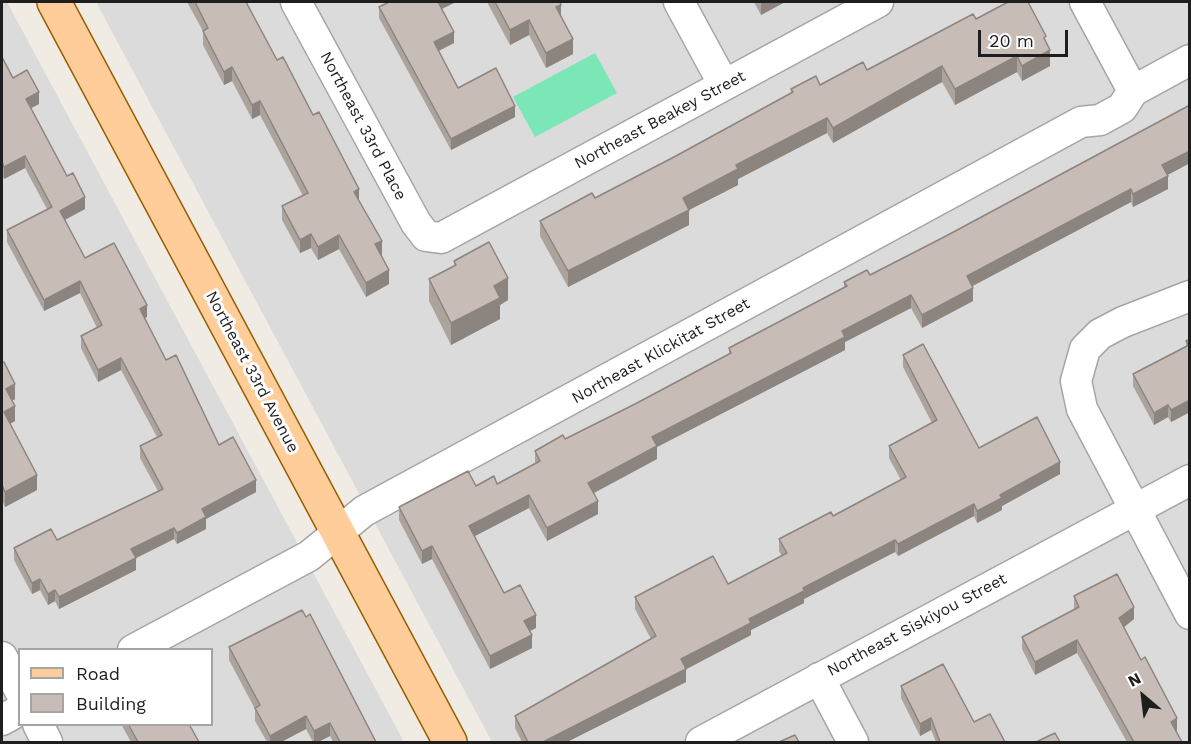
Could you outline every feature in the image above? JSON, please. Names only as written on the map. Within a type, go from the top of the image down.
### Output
[{"type":"main road","name":"Northeast 33rd Avenue","points":[[54,2],[450,742]]},
{"type":"street","name":"Northeast 33rd Place","points":[[297,2],[416,224],[426,236],[441,238]]},
{"type":"street","points":[[679,2],[724,85]]},
{"type":"street","name":"Northeast Beakey Street","points":[[441,238],[878,2]]},
{"type":"street","points":[[1085,2],[1133,91]]},
{"type":"street","name":"Northeast Klickitat Street","points":[[138,648],[309,556],[364,511],[1081,122],[1100,120],[1122,108],[1133,91],[1190,60]]},
{"type":"street","points":[[1190,296],[1123,322],[1100,334],[1085,349],[1078,364],[1076,381],[1082,409],[1190,614]]},
{"type":"street","name":"Northeast Siskiyou Street","points":[[700,742],[1133,508],[1190,480]]},
{"type":"street","points":[[2,657],[18,687]]},
{"type":"street","points":[[819,678],[853,742]]},
{"type":"street","points":[[2,720],[18,711]]},
{"type":"street","points":[[39,726],[47,742]]},
{"type":"shaded area","points":[[2,2],[7,2],[404,742],[2,742]]},
{"type":"shaded area","points":[[96,2],[1189,2],[1189,742],[492,742]]},
{"type":"green space","points":[[595,53],[617,93],[535,137],[513,97]]},
{"type":"building","points":[[195,2],[246,2],[277,60],[283,57],[313,115],[319,112],[359,189],[354,192],[382,241],[375,244],[389,270],[366,283],[339,235],[318,247],[311,234],[300,240],[282,206],[308,193],[260,101],[252,105],[232,67],[224,72],[203,31],[208,28]]},
{"type":"building","points":[[389,2],[438,2],[454,32],[434,42],[458,88],[496,68],[515,106],[451,139],[379,7]]},
{"type":"building","points":[[495,2],[560,2],[561,5],[556,7],[573,39],[546,53],[529,20],[510,30]]},
{"type":"building","points":[[1008,2],[1028,2],[1046,36],[1044,38],[1050,50],[1022,66],[1017,56],[955,89],[942,66],[833,128],[827,118],[736,165],[738,169],[683,198],[689,210],[568,271],[540,221],[592,193],[595,198],[674,157],[793,92],[791,89],[816,76],[820,85],[863,62],[867,70],[973,14],[976,19]]},
{"type":"building","points":[[2,57],[13,78],[27,70],[39,92],[26,99],[67,176],[73,173],[85,197],[60,211],[85,258],[114,243],[147,305],[140,309],[166,360],[176,355],[219,445],[233,437],[256,480],[202,509],[206,517],[177,533],[174,528],[131,549],[136,558],[59,597],[55,590],[48,594],[40,579],[32,583],[14,548],[51,529],[57,540],[163,489],[140,446],[162,435],[121,358],[98,370],[81,336],[102,325],[80,281],[44,300],[7,230],[52,207],[25,156],[4,167],[2,162]]},
{"type":"building","points":[[1190,105],[1190,151],[1162,165],[1168,176],[1133,194],[1131,189],[967,276],[973,288],[922,315],[911,295],[842,331],[845,337],[652,437],[657,446],[588,483],[598,501],[547,528],[529,495],[469,526],[504,593],[520,585],[536,615],[524,621],[532,635],[490,656],[432,546],[422,551],[399,507],[468,471],[476,486],[494,476],[497,484],[540,461],[535,451],[563,435],[565,439],[635,404],[731,353],[729,348],[847,286],[844,282],[867,270],[870,275]]},
{"type":"building","points":[[489,242],[508,278],[494,286],[500,298],[451,323],[429,279],[456,265],[454,261]]},
{"type":"building","points":[[1190,339],[1190,400],[1171,410],[1168,405],[1154,413],[1133,374],[1189,345],[1186,341]]},
{"type":"building","points":[[923,344],[979,448],[1037,417],[1060,462],[1000,495],[1002,498],[977,511],[974,504],[898,544],[895,540],[803,588],[804,591],[749,619],[751,623],[681,659],[686,669],[543,742],[528,742],[515,716],[656,636],[635,597],[713,556],[728,584],[787,553],[779,539],[831,512],[833,516],[906,477],[889,446],[937,420],[903,355]]},
{"type":"building","points":[[4,362],[15,384],[6,389],[15,406],[4,412],[37,475],[5,492],[2,485],[2,363]]},
{"type":"building","points":[[1117,574],[1134,607],[1119,618],[1141,660],[1145,657],[1177,718],[1171,722],[1182,742],[1134,742],[1077,640],[1035,662],[1022,637],[1079,607],[1074,596]]},
{"type":"building","points":[[302,610],[306,617],[310,614],[376,742],[340,742],[330,723],[314,731],[306,716],[270,736],[255,708],[260,705],[229,647]]},
{"type":"building","points":[[943,664],[974,722],[990,714],[1005,742],[940,742],[931,718],[920,724],[901,686]]},
{"type":"building","points":[[129,726],[190,726],[199,742],[138,742]]},
{"type":"building","points":[[1055,733],[1060,742],[1036,742]]},
{"type":"building","points":[[795,735],[799,742],[779,742]]}]
